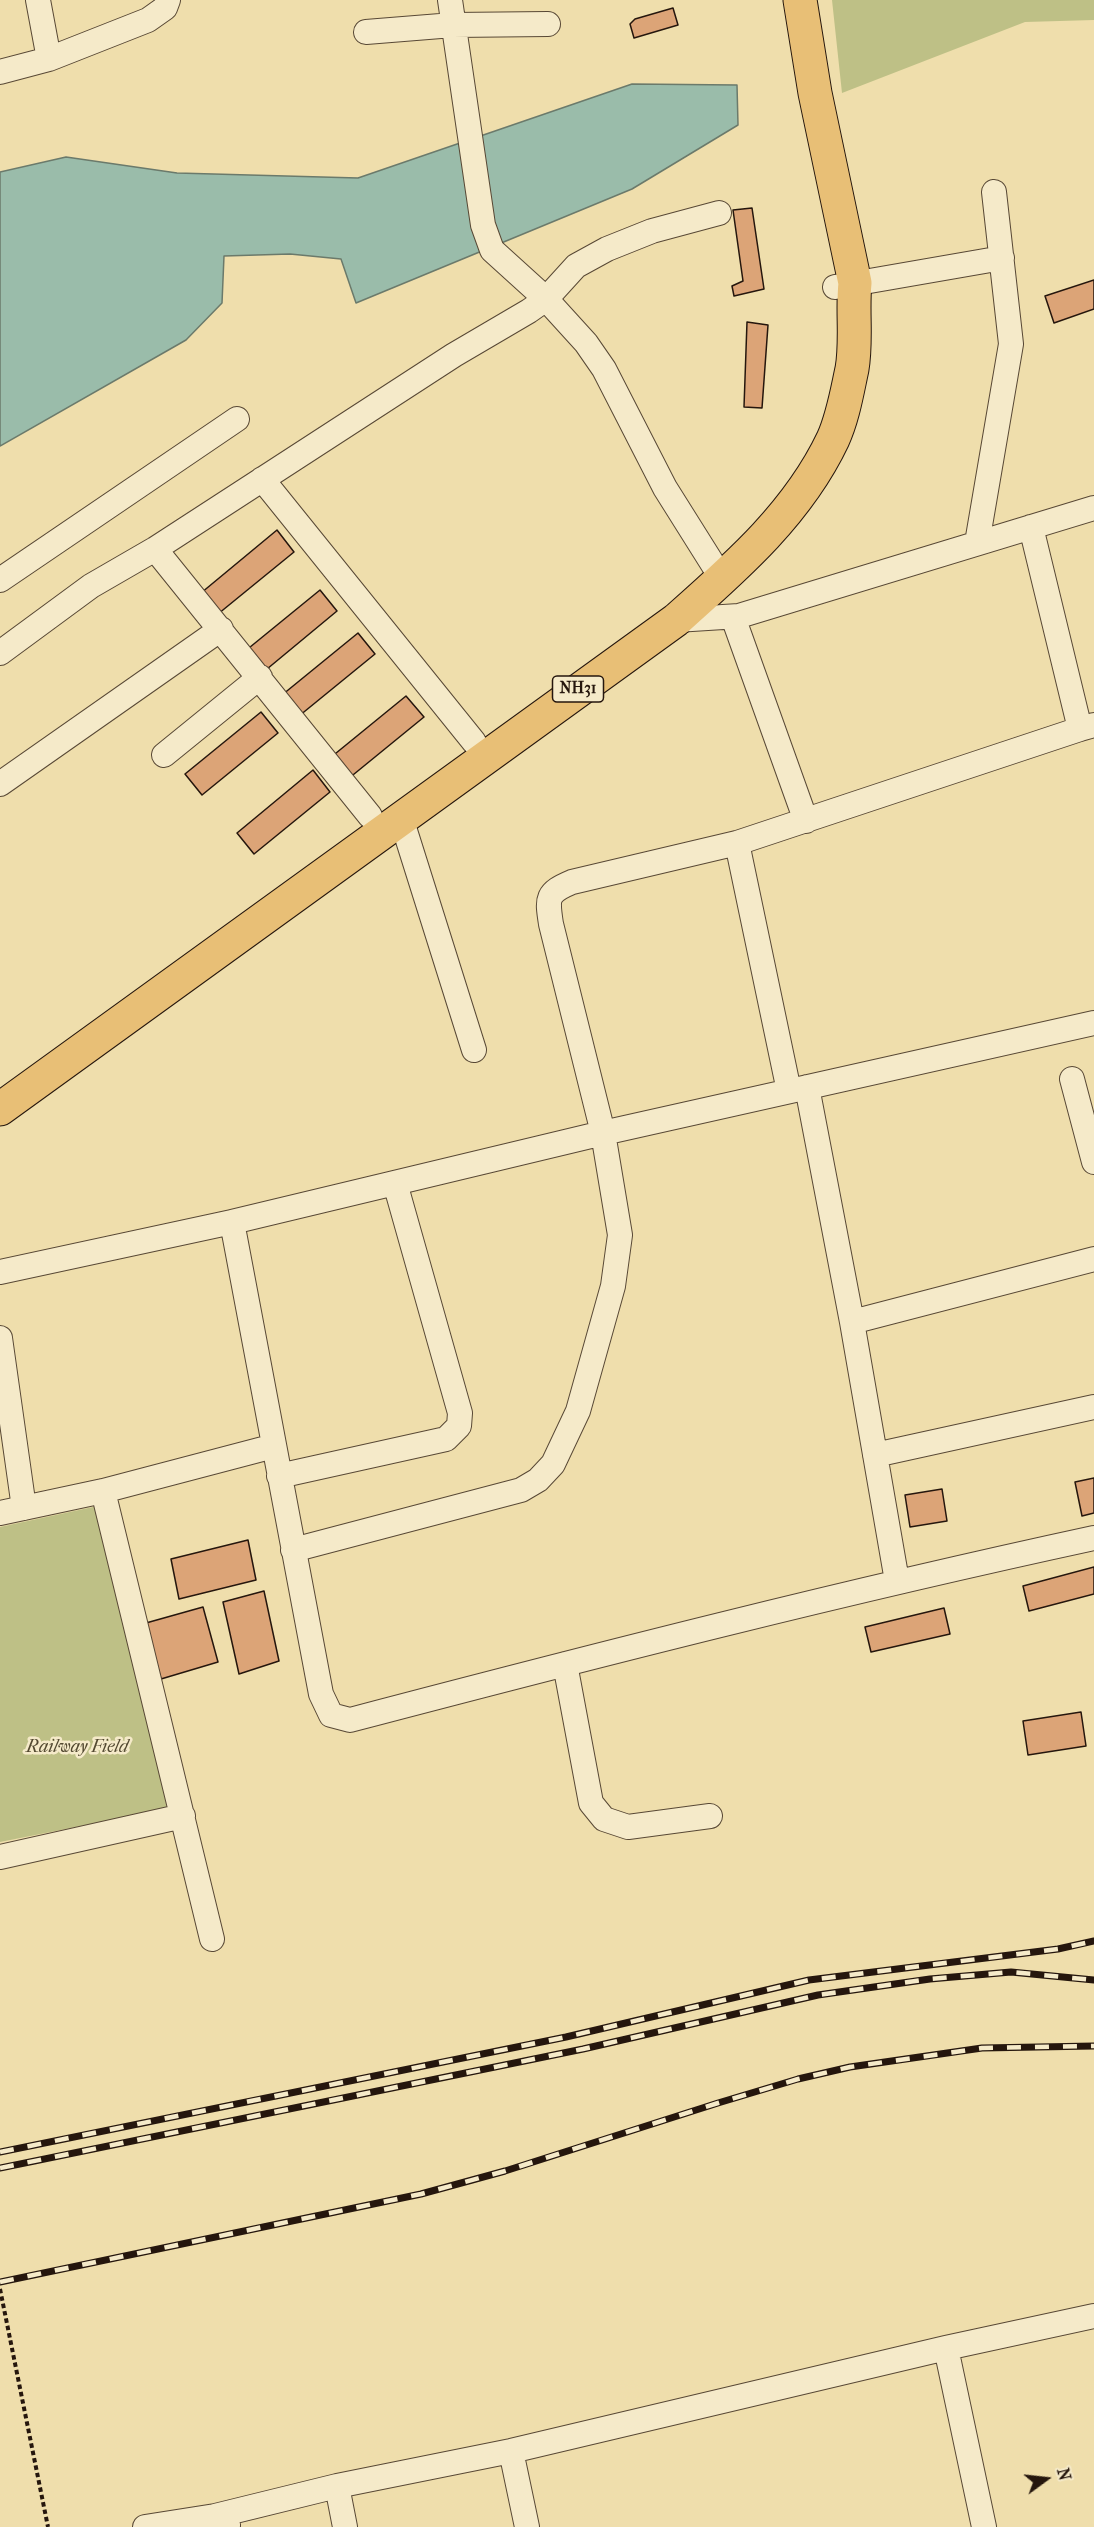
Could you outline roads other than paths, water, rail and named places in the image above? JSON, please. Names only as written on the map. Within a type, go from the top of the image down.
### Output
[{"type":"highway","name":"NH31","points":[[0,1086],[386,817],[676,620],[746,557],[790,509],[833,438],[843,408],[852,366],[845,285],[824,203],[799,43],[786,0]]},
{"type":"highway","name":"NH31","points":[[799,43],[800,0]]},
{"type":"highway","name":"NH31","points":[[0,1109],[386,817],[474,742],[685,593],[714,566],[792,474],[816,429],[829,391],[845,285]]},
{"type":"street","points":[[38,0],[49,59]]},
{"type":"street","points":[[0,72],[49,59],[148,20],[165,8],[168,0]]},
{"type":"street","points":[[450,0],[483,225],[492,250],[546,299],[586,343],[604,369],[665,488],[714,566]]},
{"type":"street","points":[[366,32],[453,25],[548,24]]},
{"type":"street","points":[[977,543],[1011,344],[994,192]]},
{"type":"street","points":[[0,653],[91,586],[155,549],[454,355],[529,311],[546,299],[576,266],[607,249],[652,231],[719,213]]},
{"type":"street","points":[[845,285],[1002,258]]},
{"type":"street","points":[[0,580],[237,419]]},
{"type":"street","points":[[262,479],[474,742]]},
{"type":"street","points":[[676,620],[733,617],[1094,508]]},
{"type":"street","points":[[293,1550],[521,1490],[538,1480],[553,1464],[578,1411],[613,1286],[620,1235],[603,1133],[551,924],[548,903],[551,893],[572,882],[736,843],[1087,727],[1031,527]]},
{"type":"street","points":[[155,549],[260,677],[386,817],[474,1050]]},
{"type":"street","points":[[733,617],[806,821]]},
{"type":"street","points":[[0,784],[221,629]]},
{"type":"street","points":[[164,755],[260,677]]},
{"type":"street","points":[[736,843],[798,1089],[852,1322],[897,1581]]},
{"type":"street","points":[[0,1272],[232,1222],[603,1133],[1094,1023]]},
{"type":"street","points":[[1072,1079],[1094,1162]]},
{"type":"street","points":[[279,1476],[446,1439],[459,1426],[460,1413],[395,1183]]},
{"type":"street","points":[[232,1222],[321,1694],[331,1716],[350,1720],[897,1581],[1094,1538]]},
{"type":"street","points":[[852,1322],[1094,1259]]},
{"type":"street","points":[[0,1338],[24,1508]]},
{"type":"street","points":[[875,1455],[1094,1407]]},
{"type":"street","points":[[0,1514],[103,1491],[274,1446]]},
{"type":"street","points":[[103,1491],[212,1939]]},
{"type":"street","points":[[566,1664],[591,1803],[604,1819],[628,1827],[710,1816]]},
{"type":"street","points":[[0,1857],[183,1816]]},
{"type":"street","points":[[144,2527],[222,2522],[337,2486],[511,2451],[946,2348],[1094,2316]]},
{"type":"street","points":[[946,2348],[984,2527]]},
{"type":"street","points":[[511,2451],[527,2527]]},
{"type":"street","points":[[337,2486],[345,2527]]},
{"type":"railway","points":[[0,2152],[566,2037],[809,1980],[1058,1949],[1094,1941]]},
{"type":"railway","points":[[0,2168],[583,2049],[818,1995],[930,1979],[1011,1972],[1094,1980]]},
{"type":"railway","points":[[0,2282],[421,2194],[505,2171],[798,2079],[850,2067],[982,2048],[1094,2046]]},
{"type":"park label","name":"Railway Field","points":[[77,1748]]}]
